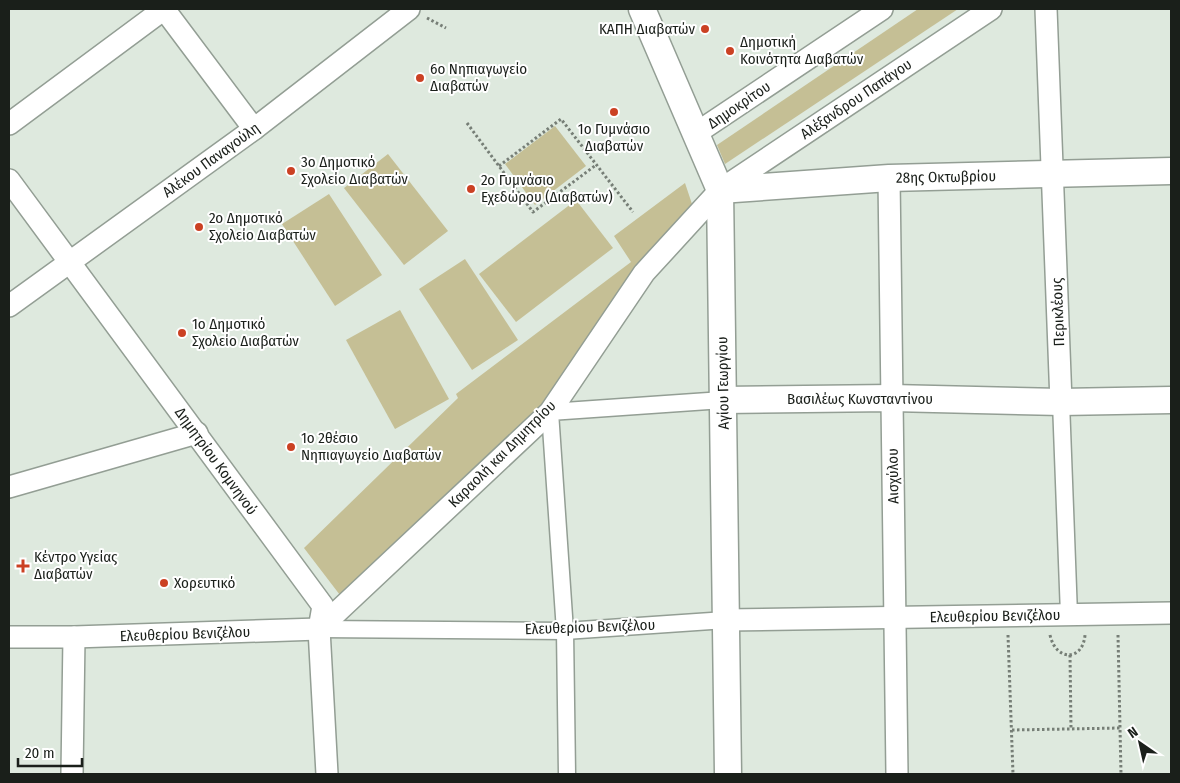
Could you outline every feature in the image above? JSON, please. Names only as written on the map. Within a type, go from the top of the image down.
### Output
[{"type":"street","points":[[9,124],[164,9],[254,128]]},
{"type":"street","name":"Αλέκου Παναγούλη","points":[[9,306],[254,128],[408,9]]},
{"type":"street","name":"Αγίου Γεωργίου","points":[[642,9],[720,190],[728,774]]},
{"type":"street","name":"Δημοκρίτου","points":[[695,134],[882,9]]},
{"type":"street","name":"Αλέξανδρου Παπάγου","points":[[720,190],[991,9]]},
{"type":"street","name":"Περικλέους","points":[[1046,9],[1054,174],[1061,402],[1078,614]]},
{"type":"street","name":"28ης Οκτωβρίου","points":[[720,190],[889,178],[1171,171]]},
{"type":"street","name":"Αισχύλου","points":[[889,178],[897,774]]},
{"type":"street","name":"Δημητρίου Κομνηνού","points":[[9,180],[323,606],[319,629],[327,774]]},
{"type":"street","name":"Καραολή και Δημητρίου","points":[[319,629],[550,412],[644,273],[720,190]]},
{"type":"street","name":"Βασιλέως Κωνσταντίνου","points":[[550,412],[723,400],[892,398],[1061,402],[1171,400]]},
{"type":"street","points":[[550,412],[565,631],[567,774]]},
{"type":"street","points":[[9,487],[197,433]]},
{"type":"street","name":"Ελευθερίου Βενιζέλου","points":[[9,637],[74,637],[319,629],[565,631],[726,620],[1171,613]]},
{"type":"street","points":[[72,774],[74,637]]},
{"type":"path","points":[[499,166],[561,119],[633,212]]},
{"type":"path","points":[[467,123],[533,212],[596,165]]},
{"type":"path","points":[[1045,615],[1052,644],[1059,653],[1070,655],[1083,645],[1078,614]]},
{"type":"path","points":[[1117,614],[1121,774]]},
{"type":"path","points":[[1007,616],[1013,774]]},
{"type":"path","points":[[1070,655],[1071,729]]},
{"type":"path","points":[[1012,730],[1120,728]]},
{"type":"shaded area","points":[[918,9],[958,9],[725,164],[717,145]]},
{"type":"shaded area","points":[[555,126],[586,166],[535,205],[505,164]]},
{"type":"shaded area","points":[[388,154],[448,231],[404,265],[344,188]]},
{"type":"shaded area","points":[[685,183],[692,204],[544,405],[343,599],[304,548],[458,398],[456,394],[631,262],[614,236]]},
{"type":"shaded area","points":[[329,194],[382,275],[335,306],[282,224]]},
{"type":"shaded area","points":[[576,200],[613,248],[516,322],[479,274]]},
{"type":"shaded area","points":[[465,259],[518,340],[472,370],[419,289]]},
{"type":"shaded area","points":[[400,310],[449,399],[395,429],[346,340]]},
{"type":"place","name":"ΚΑΠΗ Διαβατών","points":[[705,29]]},
{"type":"place","name":"Δημοτική Κοινότητα Διαβατών","points":[[730,51]]},
{"type":"place","name":"6ο Νηπιαγωγείο Διαβατών","points":[[420,78]]},
{"type":"place","name":"1ο Γυμνάσιο Διαβατών","points":[[614,112]]},
{"type":"place","name":"3ο Δημοτικό Σχολείο Διαβατών","points":[[291,171]]},
{"type":"place","name":"2ο Γυμνάσιο Εχεδώρου (Διαβατών)","points":[[471,189]]},
{"type":"place","name":"2ο Δημοτικό Σχολείο Διαβατών","points":[[199,227]]},
{"type":"place","name":"1ο Δημοτικό Σχολείο Διαβατών","points":[[182,333]]},
{"type":"place","name":"1ο 2θέσιο Νηπιαγωγείο Διαβατών","points":[[291,447]]},
{"type":"place","name":"Κέντρο Υγείας Διαβατών","points":[[23,566]]},
{"type":"place","name":"Χορευτικό","points":[[164,583]]}]
